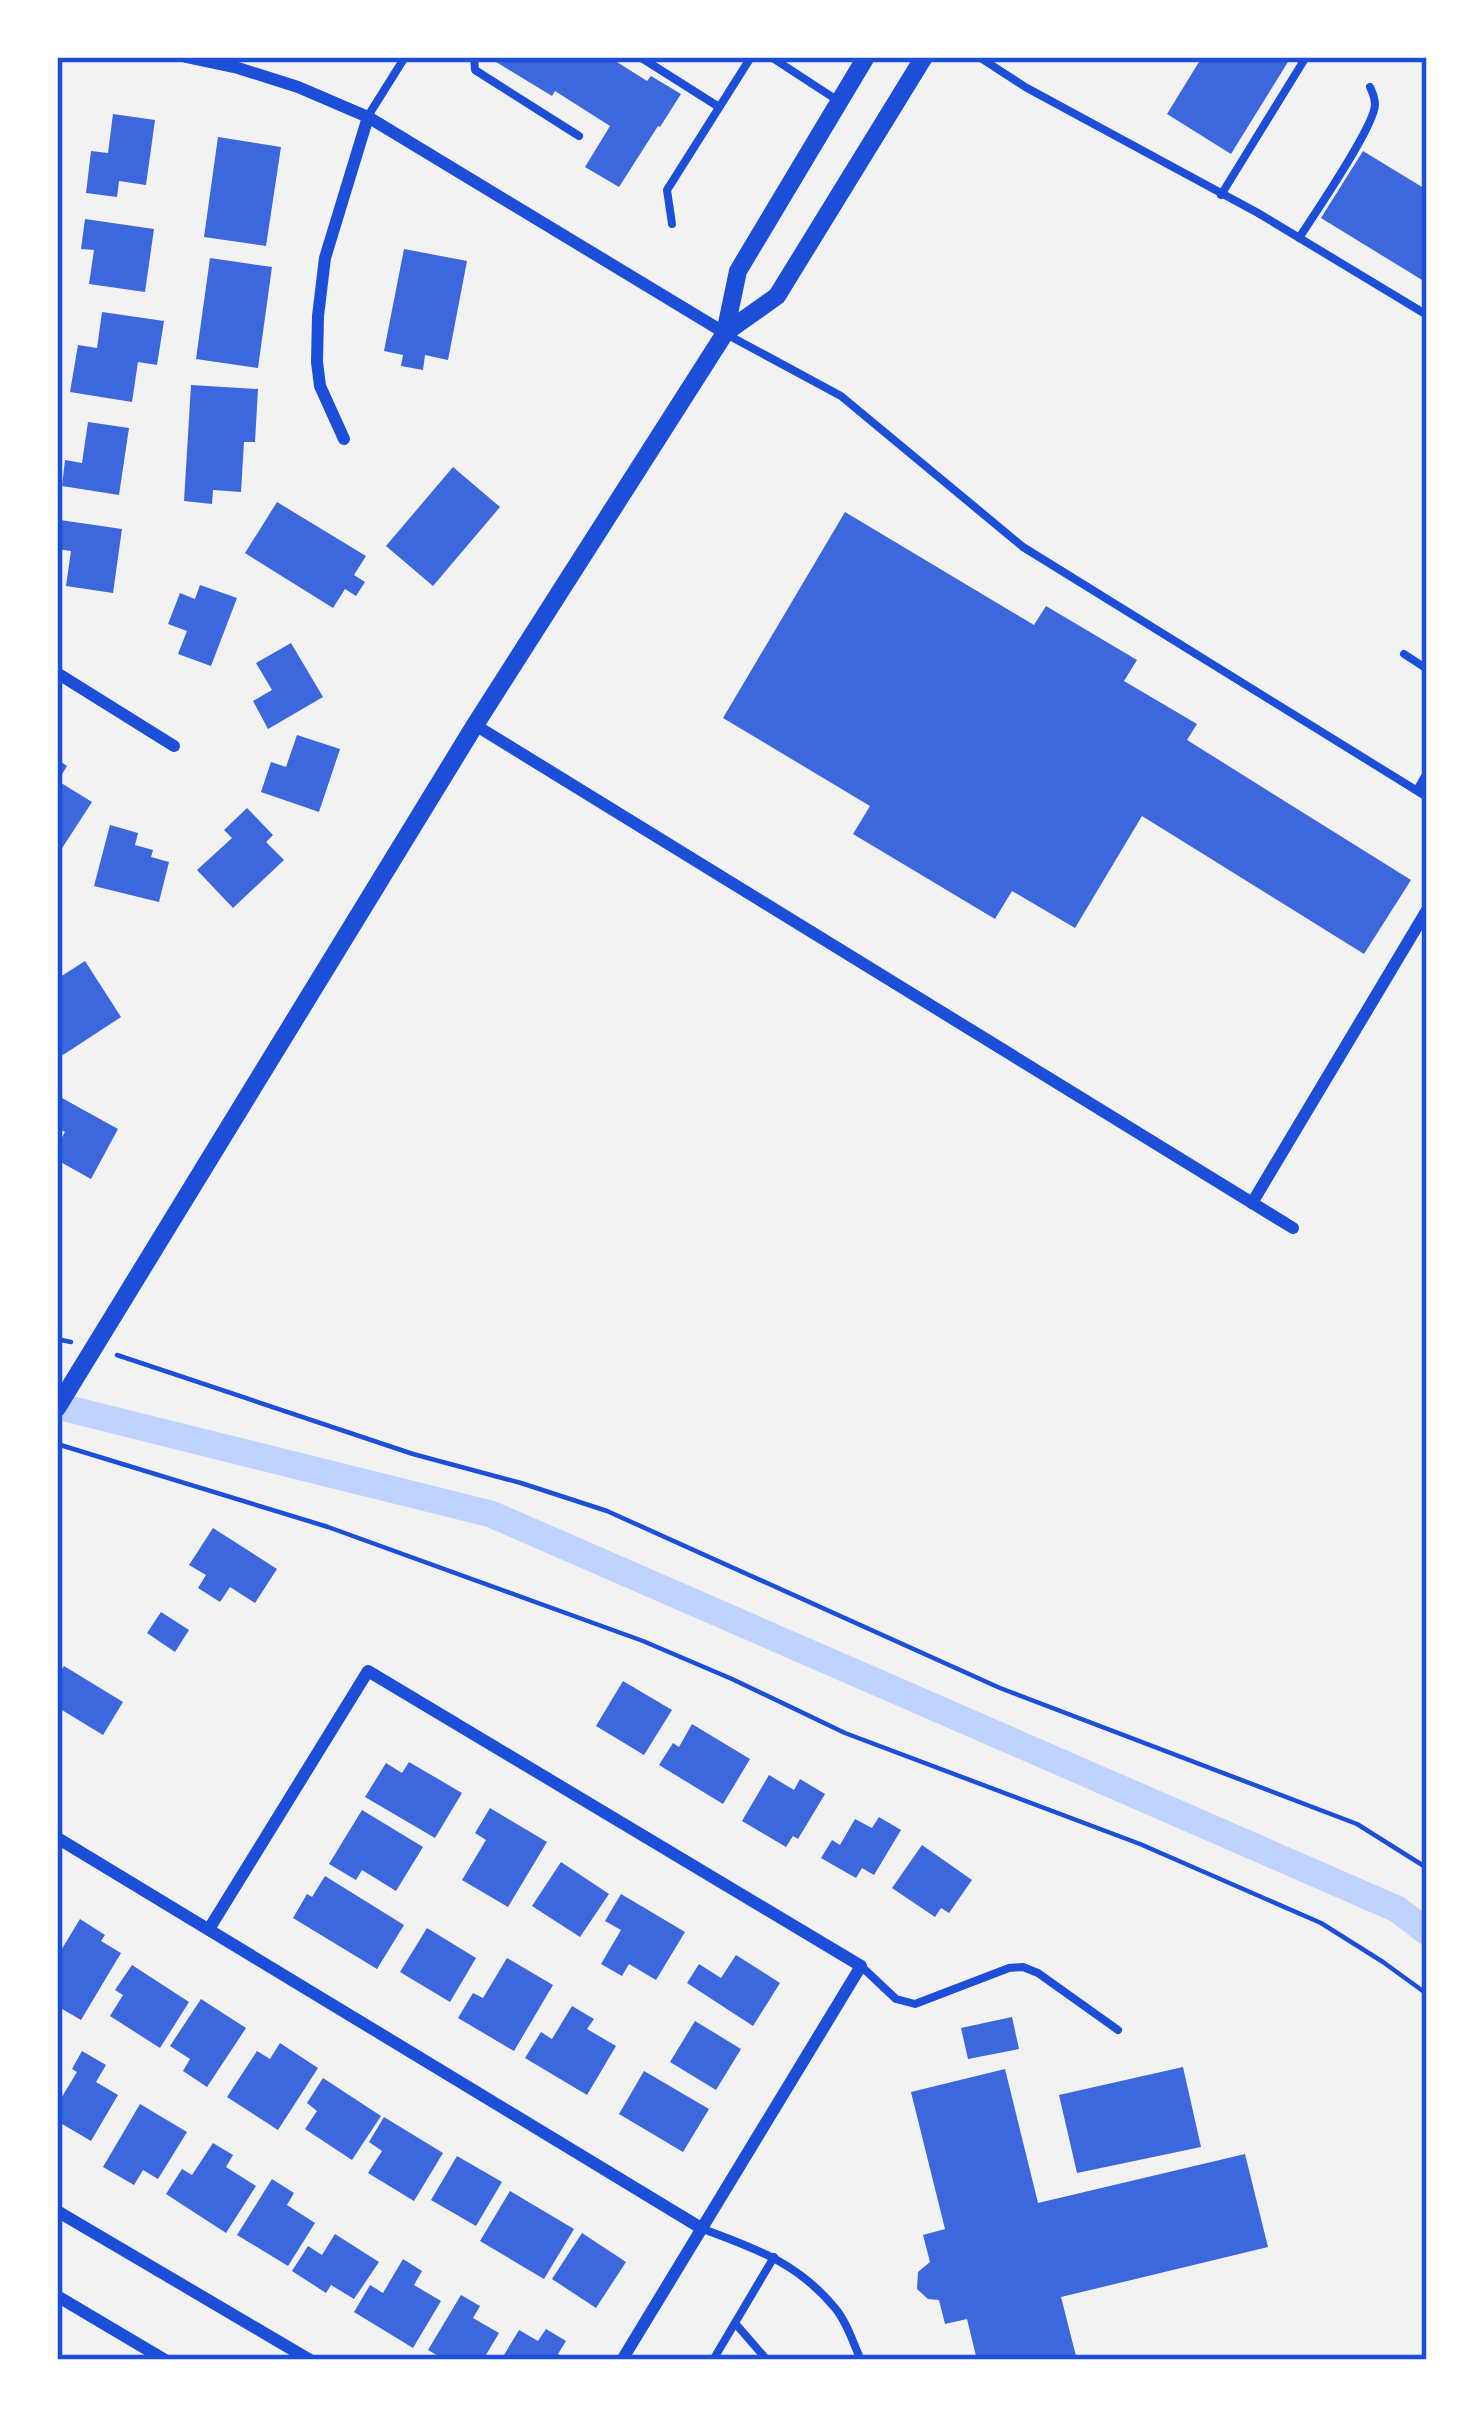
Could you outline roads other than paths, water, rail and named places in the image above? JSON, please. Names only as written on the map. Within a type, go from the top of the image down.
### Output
[{"type":"street","points":[[186,57],[298,87],[368,117],[725,333]]},
{"type":"street","points":[[57,1408],[475,724],[725,333],[738,272],[866,57]]},
{"type":"street","points":[[725,333],[777,296],[925,57]]},
{"type":"street","points":[[344,439],[320,386],[318,316],[325,259],[368,117]]},
{"type":"street","points":[[57,673],[174,746]]},
{"type":"street","points":[[475,724],[1293,1228]]},
{"type":"street","points":[[1252,1203],[1427,910]]},
{"type":"street","points":[[208,1929],[368,1671],[861,1966],[622,2360]]},
{"type":"street","points":[[58,1841],[701,2228]]},
{"type":"street","points":[[57,2211],[310,2360]]},
{"type":"street","points":[[57,2296],[165,2360]]},
{"type":"lane","points":[[368,117],[405,57]]},
{"type":"lane","points":[[474,57],[475,70],[579,136]]},
{"type":"lane","points":[[640,57],[719,107]]},
{"type":"lane","points":[[672,224],[667,190],[751,57]]},
{"type":"lane","points":[[771,57],[840,102]]},
{"type":"lane","points":[[979,57],[1427,315]]},
{"type":"lane","points":[[1221,195],[1306,57]]},
{"type":"lane","points":[[1299,238],[1375,110],[1370,87]]},
{"type":"lane","points":[[725,333],[841,396],[1023,547],[1427,797]]},
{"type":"lane","points":[[1404,654],[1427,669]]},
{"type":"lane","points":[[1417,790],[1427,773]]},
{"type":"lane","points":[[861,1966],[896,1999],[915,2003],[1023,1967],[1118,2030]]},
{"type":"lane","points":[[701,2228],[790,2266],[837,2310],[861,2360]]},
{"type":"lane","points":[[713,2360],[774,2257]]},
{"type":"lane","points":[[735,2323],[767,2360]]},
{"type":"waterway","points":[[57,1406],[491,1514],[1397,1909],[1427,1932]]}]
